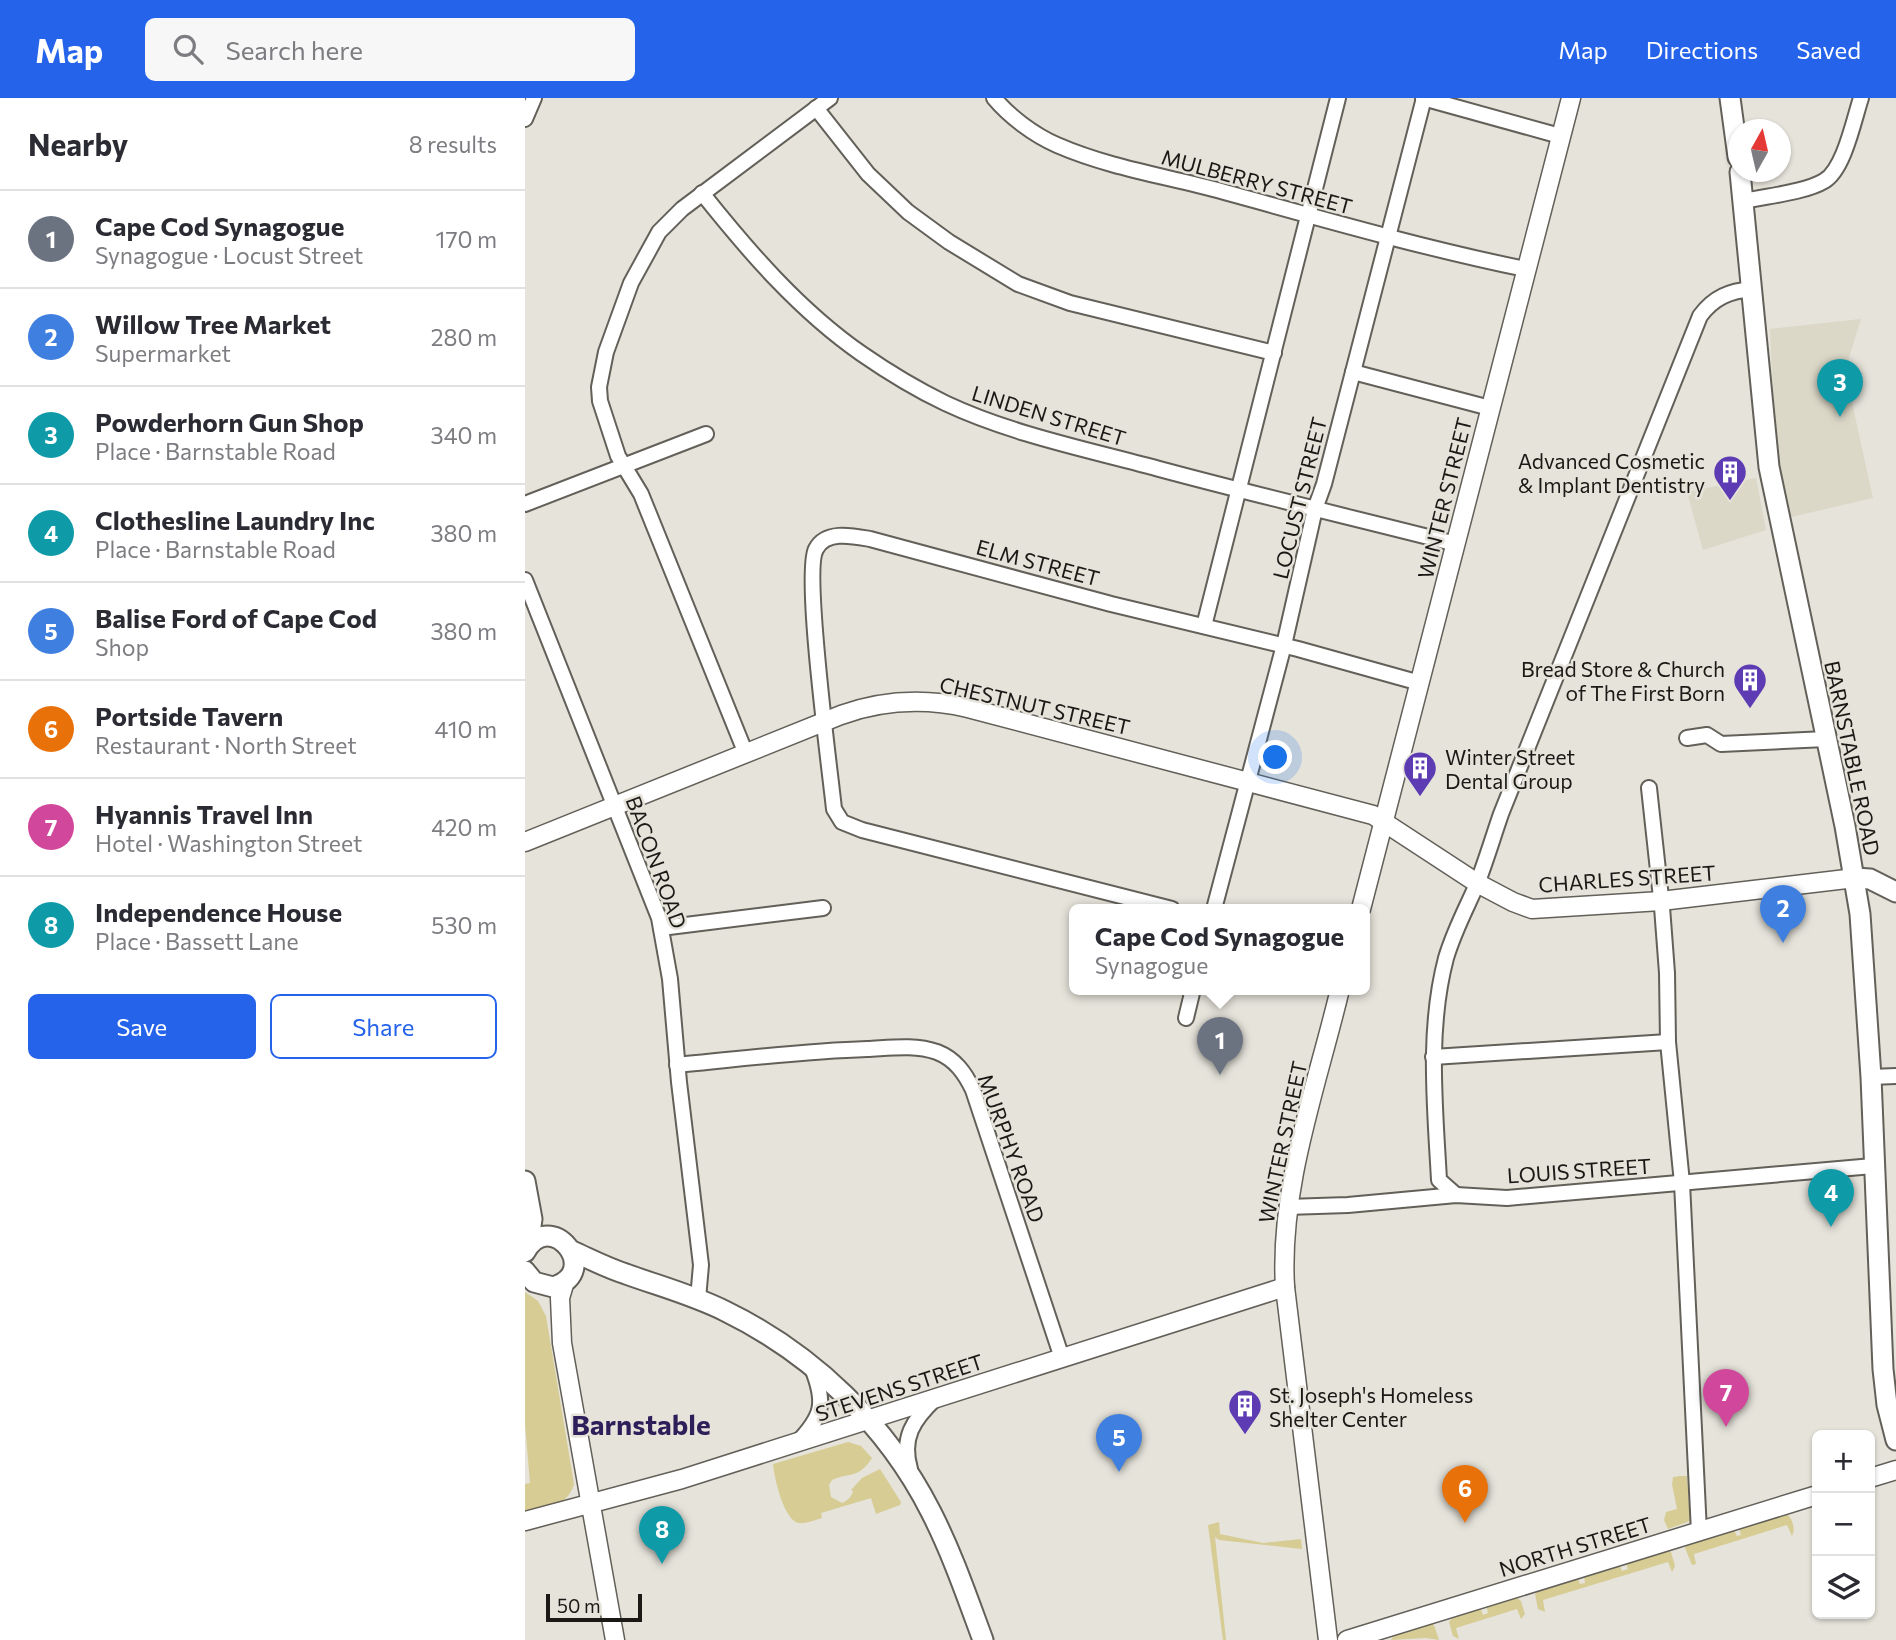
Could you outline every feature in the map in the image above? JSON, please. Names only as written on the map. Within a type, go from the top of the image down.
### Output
[{"type":"main road","points":[[1730,98],[1733,119]]},
{"type":"main road","name":"BARNSTABLE ROAD","points":[[1742,182],[1769,467],[1855,878],[1863,946],[1874,1166],[1889,1343],[1887,1405],[1896,1440]]},
{"type":"main road","points":[[1855,878],[1870,879],[1896,892]]},
{"type":"main road","points":[[526,1185],[540,1216],[565,1244],[574,1265],[568,1277],[553,1287],[532,1278]]},
{"type":"main road","points":[[526,1185],[532,1219],[527,1249]]},
{"type":"main road","points":[[527,1249],[545,1236],[624,1274],[728,1312],[769,1336],[845,1395],[870,1420],[913,1481],[940,1531],[983,1640]]},
{"type":"main road","points":[[568,1277],[624,1274]]},
{"type":"street","points":[[525,120],[534,98]]},
{"type":"street","points":[[746,754],[642,494],[622,465],[600,401],[599,387],[605,352],[631,283],[667,223],[702,193],[830,98]]},
{"type":"street","name":"MULBERRY STREET","points":[[993,98],[1033,131],[1071,151],[1388,238],[1525,269]]},
{"type":"street","points":[[1204,626],[1338,98]]},
{"type":"street","points":[[1424,98],[1560,136]]},
{"type":"street","name":"LOCUST STREET","points":[[1215,904],[1284,645],[1315,509],[1324,484],[1424,98]]},
{"type":"street","name":"WINTER STREET","points":[[1362,904],[1571,98]]},
{"type":"street","points":[[1745,201],[1825,181],[1832,174],[1843,153],[1861,98]]},
{"type":"street","points":[[816,108],[868,174],[908,212],[949,242],[1017,284],[1070,303],[1274,353]]},
{"type":"street","name":"LINDEN STREET","points":[[702,193],[755,255],[819,321],[861,354],[922,391],[975,416],[1238,490],[1456,544]]},
{"type":"street","points":[[1456,1195],[1439,1180],[1433,1057],[1446,959],[1458,921],[1477,883],[1501,814],[1700,316],[1707,306],[1720,297],[1752,289]]},
{"type":"street","points":[[1353,372],[1490,408]]},
{"type":"street","points":[[525,504],[706,434]]},
{"type":"street","name":"ELM STREET","points":[[1153,904],[846,825],[837,816],[834,809],[817,643],[812,566],[817,547],[824,541],[840,536],[870,539],[1111,604],[1284,645],[1420,683]]},
{"type":"street","name":"BACON ROAD","points":[[525,580],[649,890],[661,928],[668,969],[701,1265],[698,1299]]},
{"type":"street","name":"CHESTNUT STREET","points":[[525,842],[825,721],[853,711],[895,702],[952,705],[1350,808],[1384,821]]},
{"type":"street","points":[[1688,738],[1707,736],[1721,744],[1826,739]]},
{"type":"street","points":[[1649,788],[1661,901],[1667,973],[1668,1042],[1682,1183],[1699,1532]]},
{"type":"street","name":"CHARLES STREET","points":[[1384,821],[1477,883],[1532,909],[1661,901],[1855,878]]},
{"type":"street","points":[[661,928],[823,908]]},
{"type":"street","points":[[1186,1018],[1192,995]]},
{"type":"street","name":"WINTER STREET","points":[[1328,1640],[1285,1287],[1284,1245],[1287,1207],[1339,995]]},
{"type":"street","points":[[1433,1057],[1668,1042]]},
{"type":"street","name":"MURPHY ROAD","points":[[677,1065],[893,1047],[929,1050],[947,1057],[968,1079],[973,1090],[1062,1358]]},
{"type":"street","points":[[1871,1077],[1896,1076]]},
{"type":"street","name":"LOUIS STREET","points":[[1287,1207],[1348,1205],[1456,1195],[1507,1198],[1874,1166]]},
{"type":"street","points":[[568,1277],[559,1298],[562,1343],[615,1640]]},
{"type":"street","points":[[532,1278],[548,1297],[562,1343]]},
{"type":"street","name":"STEVENS STREET","points":[[525,1521],[682,1479],[1285,1287]]},
{"type":"street","points":[[797,1443],[816,1421],[821,1406],[820,1386],[812,1367]]},
{"type":"street","points":[[913,1481],[907,1458],[907,1436],[915,1420],[935,1399]]},
{"type":"street","points":[[1875,1476],[1896,1470]]},
{"type":"street","name":"NORTH STREET","points":[[1347,1640],[1812,1497]]},
{"type":"shaded area","points":[[1861,319],[1845,371],[1873,498],[1791,517],[1775,444],[1770,329]]},
{"type":"shaded area","points":[[1756,478],[1766,530],[1703,550],[1687,492]]},
{"type":"shaded area","points":[[525,1292],[538,1301],[546,1316],[574,1484],[571,1492],[561,1502],[525,1511],[525,1484],[530,1483],[525,1424]]},
{"type":"shaded area","points":[[848,1442],[861,1446],[872,1458],[857,1473],[832,1480],[829,1485],[831,1497],[844,1502],[862,1478],[880,1469],[901,1502],[900,1505],[876,1514],[871,1498],[821,1513],[822,1518],[811,1522],[799,1523],[794,1520],[784,1507],[773,1464]]},
{"type":"shaded area","points":[[1687,1476],[1690,1521],[1668,1529],[1664,1520],[1666,1512],[1677,1509],[1673,1477]]},
{"type":"shaded area","points":[[1785,1513],[1793,1523],[1792,1536],[1787,1525],[1694,1554],[1696,1564],[1692,1565],[1685,1548],[1688,1543],[1734,1530],[1737,1536],[1741,1535],[1739,1528]]},
{"type":"shaded area","points":[[1219,1522],[1220,1534],[1263,1543],[1301,1539],[1302,1549],[1219,1540],[1215,1537],[1226,1640],[1223,1640],[1208,1525]]},
{"type":"shaded area","points":[[1667,1550],[1671,1552],[1675,1566],[1672,1572],[1668,1562],[1543,1600],[1545,1612],[1538,1609],[1535,1594],[1541,1589],[1577,1577],[1580,1584],[1585,1583],[1584,1576],[1619,1564],[1622,1571],[1628,1569],[1626,1563]]},
{"type":"shaded area","points":[[1515,1596],[1521,1601],[1525,1614],[1521,1619],[1517,1609],[1456,1628],[1459,1639],[1453,1636],[1449,1622],[1454,1616],[1480,1607],[1483,1615],[1488,1613],[1486,1605]]},
{"type":"shaded area","points":[[1431,1623],[1439,1640],[1391,1640],[1394,1635]]},
{"type":"place","name":"Powderhorn Gun Shop","points":[[1840,417]]},
{"type":"place","name":"Advanced Cosmetic & Implant Dentistry","points":[[1730,502]]},
{"type":"place","name":"Bread Store & Church of The First Born","points":[[1750,710]]},
{"type":"place","name":"Winter Street Dental Group","points":[[1420,798]]},
{"type":"place","name":"Willow Tree Market","points":[[1783,943]]},
{"type":"place","name":"Cape Cod Synagogue","points":[[1220,1075]]},
{"type":"place","name":"Clothesline Laundry Inc","points":[[1831,1227]]},
{"type":"place","name":"Hyannis Travel Inn","points":[[1726,1427]]},
{"type":"place","name":"St. Joseph's Homeless Shelter Center","points":[[1245,1436]]},
{"type":"place","name":"Balise Ford of Cape Cod","points":[[1119,1472]]},
{"type":"place","name":"Portside Tavern","points":[[1465,1523]]},
{"type":"place","name":"Independence House","points":[[662,1564]]},
{"type":"district","name":"Barnstable","points":[[641,1424]]}]
